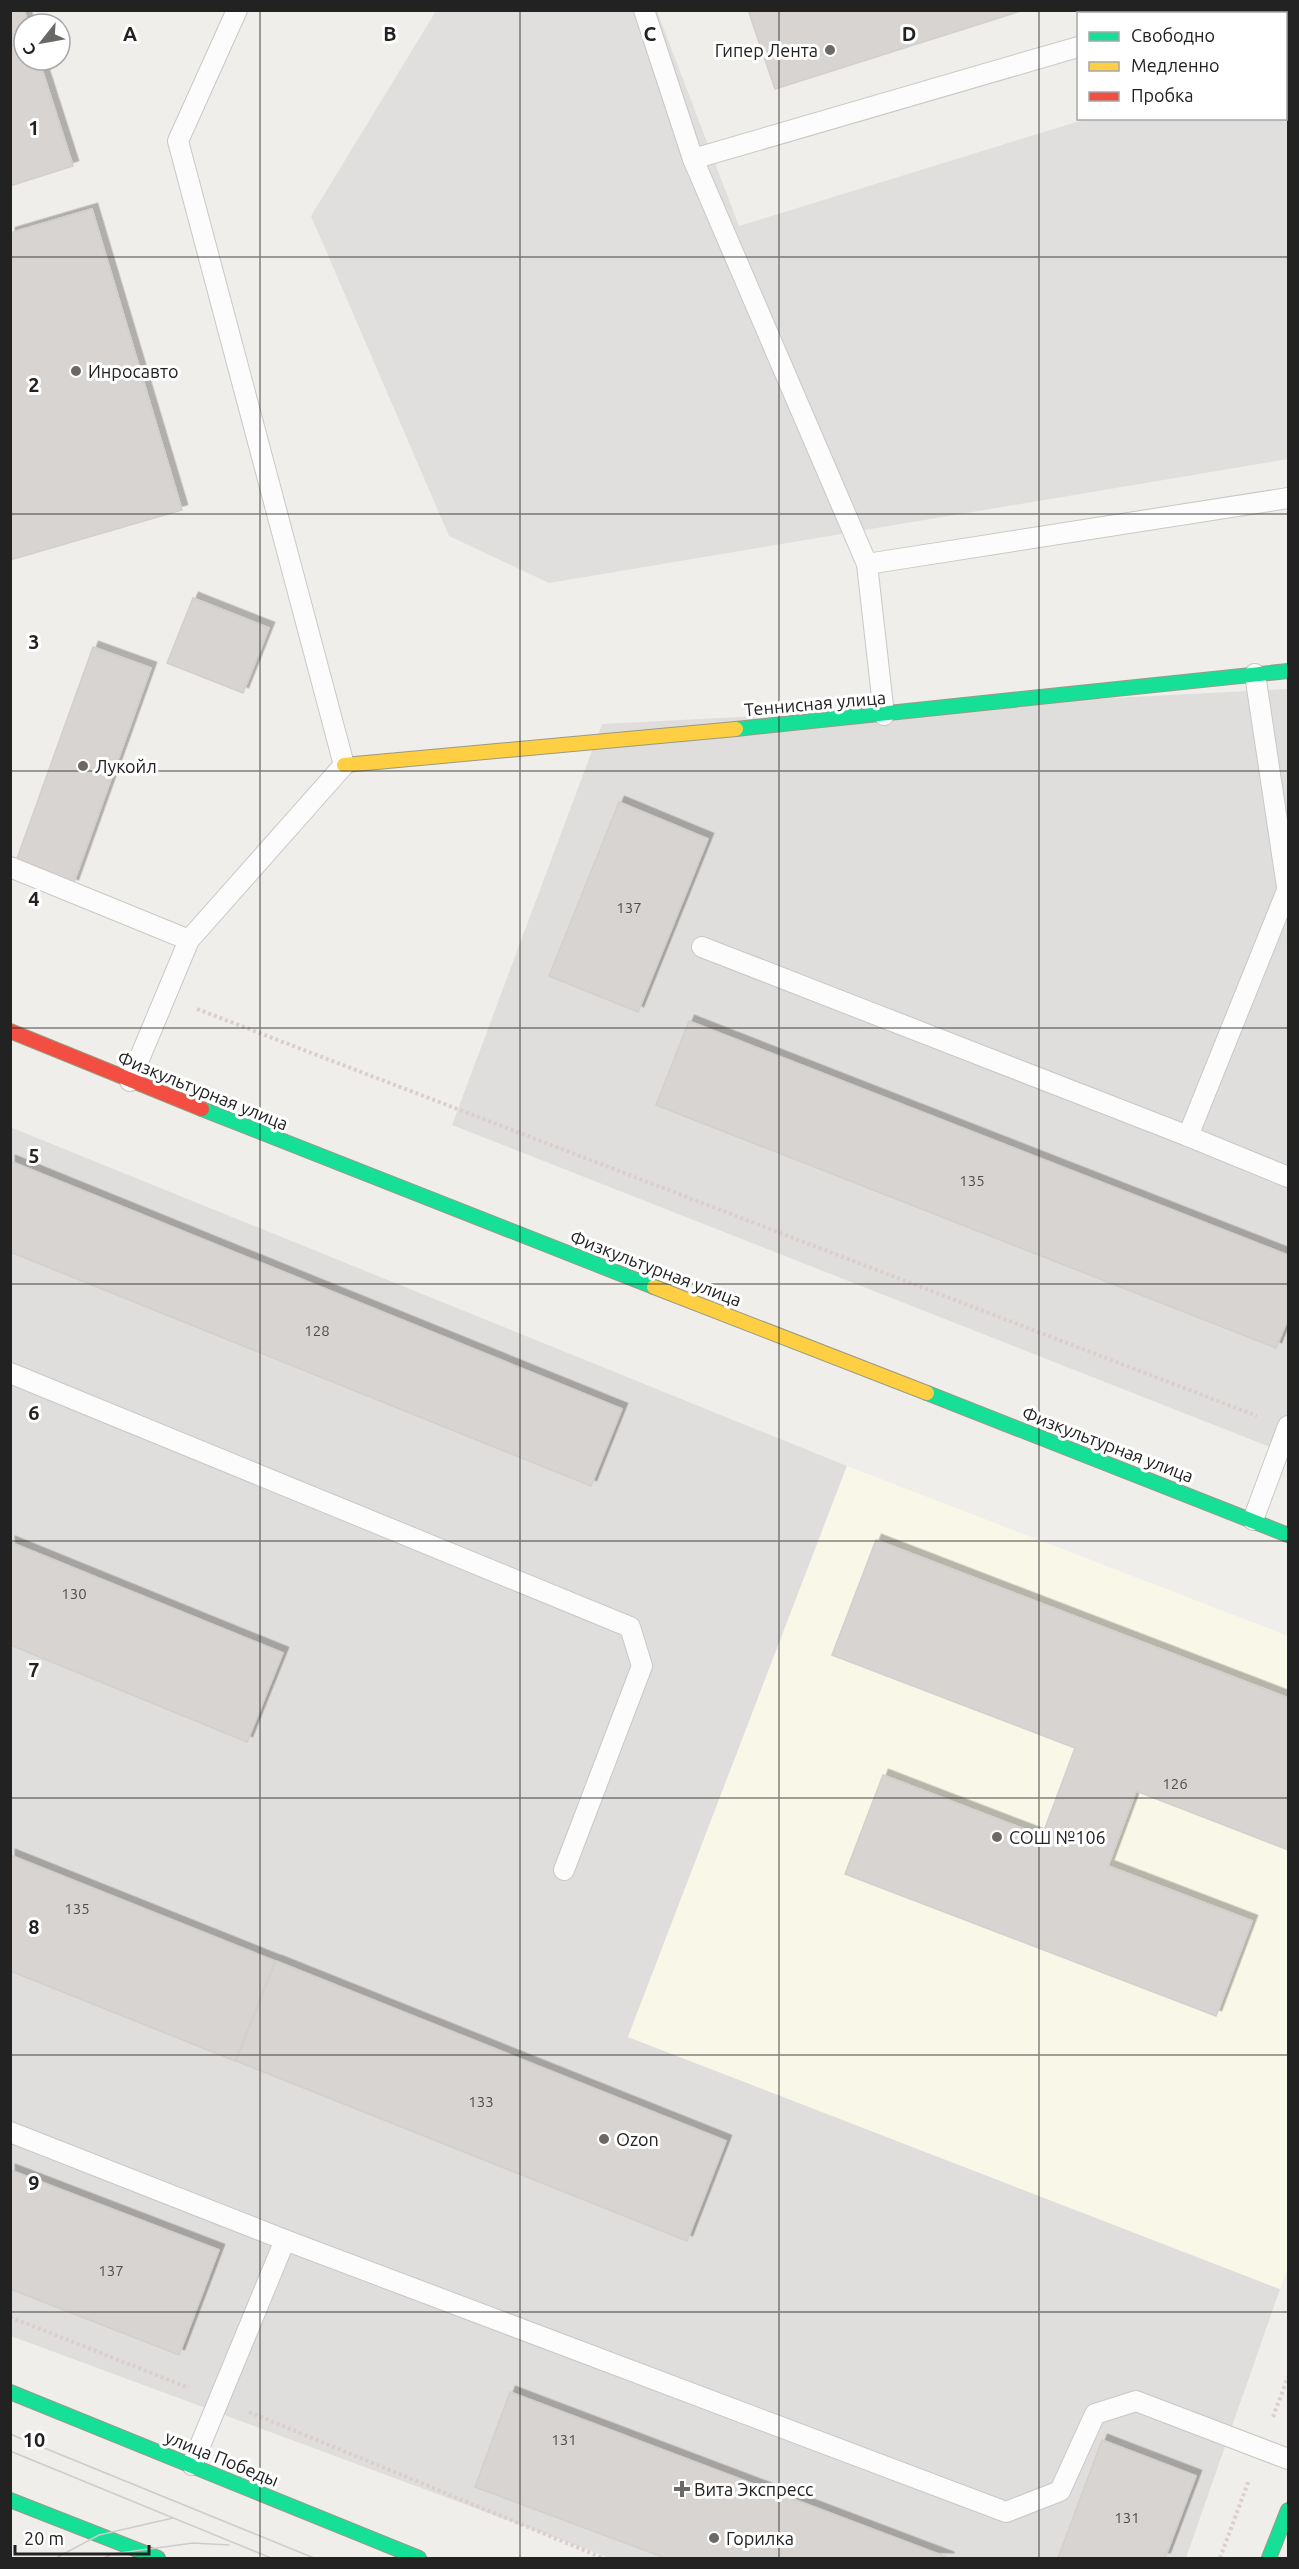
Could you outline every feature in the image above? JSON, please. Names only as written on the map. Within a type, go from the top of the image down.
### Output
[{"type":"main road","name":"Теннисная улица","points":[[344,765],[884,715],[1288,670]]},
{"type":"main road","name":"Физкультурная улица","points":[[10,1031],[130,1082],[1288,1535]]},
{"type":"main road","name":"улица Победы","points":[[10,2392],[419,2559]]},
{"type":"main road","points":[[10,2500],[158,2559]]},
{"type":"main road","points":[[1269,2559],[1288,2510]]},
{"type":"lane","points":[[130,1082],[189,940],[344,765],[178,141],[237,10]]},
{"type":"lane","points":[[644,10],[693,159],[867,564],[884,715]]},
{"type":"lane","points":[[693,159],[1077,47]]},
{"type":"lane","points":[[867,564],[1288,498]]},
{"type":"lane","points":[[1188,1136],[1288,887],[1255,674]]},
{"type":"lane","points":[[10,867],[189,940]]},
{"type":"lane","points":[[702,947],[1188,1136],[1288,1178]]},
{"type":"lane","points":[[10,1373],[630,1627],[642,1666],[564,1870]]},
{"type":"lane","points":[[1253,1520],[1288,1427]]},
{"type":"lane","points":[[10,2132],[285,2240],[1006,2512],[1060,2491],[1095,2414],[1136,2401],[1288,2459]]},
{"type":"lane","points":[[192,2465],[285,2240]]},
{"type":"path","points":[[165,997],[1288,1427]]},
{"type":"path","points":[[10,2317],[219,2400],[603,2559]]},
{"type":"shaded area","points":[[436,11],[657,11],[739,226],[1083,120],[1287,120],[1288,56],[1288,459],[549,583],[449,536],[311,216]]},
{"type":"shaded area","points":[[1288,689],[1288,1454],[452,1125],[602,724]]},
{"type":"shaded area","points":[[10,1127],[847,1466],[628,2037],[1280,2289],[1186,2558],[610,2558],[11,2336]]},
{"type":"shaded area","name":"СОШ №106","points":[[847,1466],[1288,1636],[1288,2268],[1280,2289],[628,2037]]},
{"type":"building","points":[[10,10],[24,10],[25,12],[12,12],[12,72],[43,72],[73,166],[10,186]]},
{"type":"building","name":"Гипер Лента","points":[[748,10],[1024,10],[775,89]]},
{"type":"building","name":"Инросавто","points":[[92,209],[182,510],[10,560],[10,233]]},
{"type":"building","points":[[193,598],[269,628],[243,693],[167,663]]},
{"type":"building","name":"Лукойл","points":[[93,647],[151,668],[73,885],[15,864]]},
{"type":"building","points":[[619,802],[708,839],[638,1012],[549,976]]},
{"type":"building","points":[[689,1021],[1288,1255],[1288,1319],[1276,1348],[656,1105]]},
{"type":"building","points":[[10,1161],[622,1409],[591,1486],[10,1252]]},
{"type":"building","points":[[876,1540],[1288,1698],[1288,1850],[1136,1791],[1108,1866],[1252,1921],[1216,2016],[845,1874],[883,1775],[1042,1836],[1075,1748],[832,1655]]},
{"type":"building","points":[[10,1542],[283,1653],[247,1742],[10,1645]]},
{"type":"building","points":[[10,1855],[275,1961],[235,2061],[10,1971]]},
{"type":"building","points":[[276,1961],[726,2141],[687,2241],[236,2061]]},
{"type":"building","points":[[10,2170],[219,2250],[179,2355],[10,2289]]},
{"type":"building","points":[[510,2392],[949,2558],[665,2558],[475,2487]]},
{"type":"building","points":[[1102,2440],[1196,2476],[1165,2558],[1058,2558]]},
{"type":"tram line","points":[[10,2434],[314,2558]]},
{"type":"tram line","points":[[10,2451],[271,2558]]},
{"type":"tram line","points":[[56,2558],[99,2535],[173,2518]]},
{"type":"tram line","points":[[104,2558],[112,2554],[193,2543],[229,2545]]},
{"type":"traffic: fast","points":[[736,729],[1288,671]]},
{"type":"traffic: fast","points":[[202,1109],[654,1287]]},
{"type":"traffic: fast","points":[[927,1393],[1288,1535]]},
{"type":"traffic: fast","points":[[10,2392],[419,2558]]},
{"type":"traffic: fast","points":[[10,2500],[158,2558]]},
{"type":"traffic: fast","points":[[1269,2558],[1288,2510]]},
{"type":"traffic: slow","points":[[344,765],[736,729]]},
{"type":"traffic: slow","points":[[654,1287],[927,1393]]},
{"type":"traffic: jam","points":[[10,1031],[202,1109]]},
{"type":"place","name":"Гипер Лента","points":[[830,50]]},
{"type":"place","name":"Инросавто","points":[[76,371]]},
{"type":"place","name":"Лукойл","points":[[83,766]]},
{"type":"place","name":"СОШ №106","points":[[997,1837]]},
{"type":"place","name":"Ozon","points":[[604,2139]]},
{"type":"place","name":"Вита Экспресс","points":[[682,2489]]},
{"type":"place","name":"Горилка","points":[[714,2538]]}]
